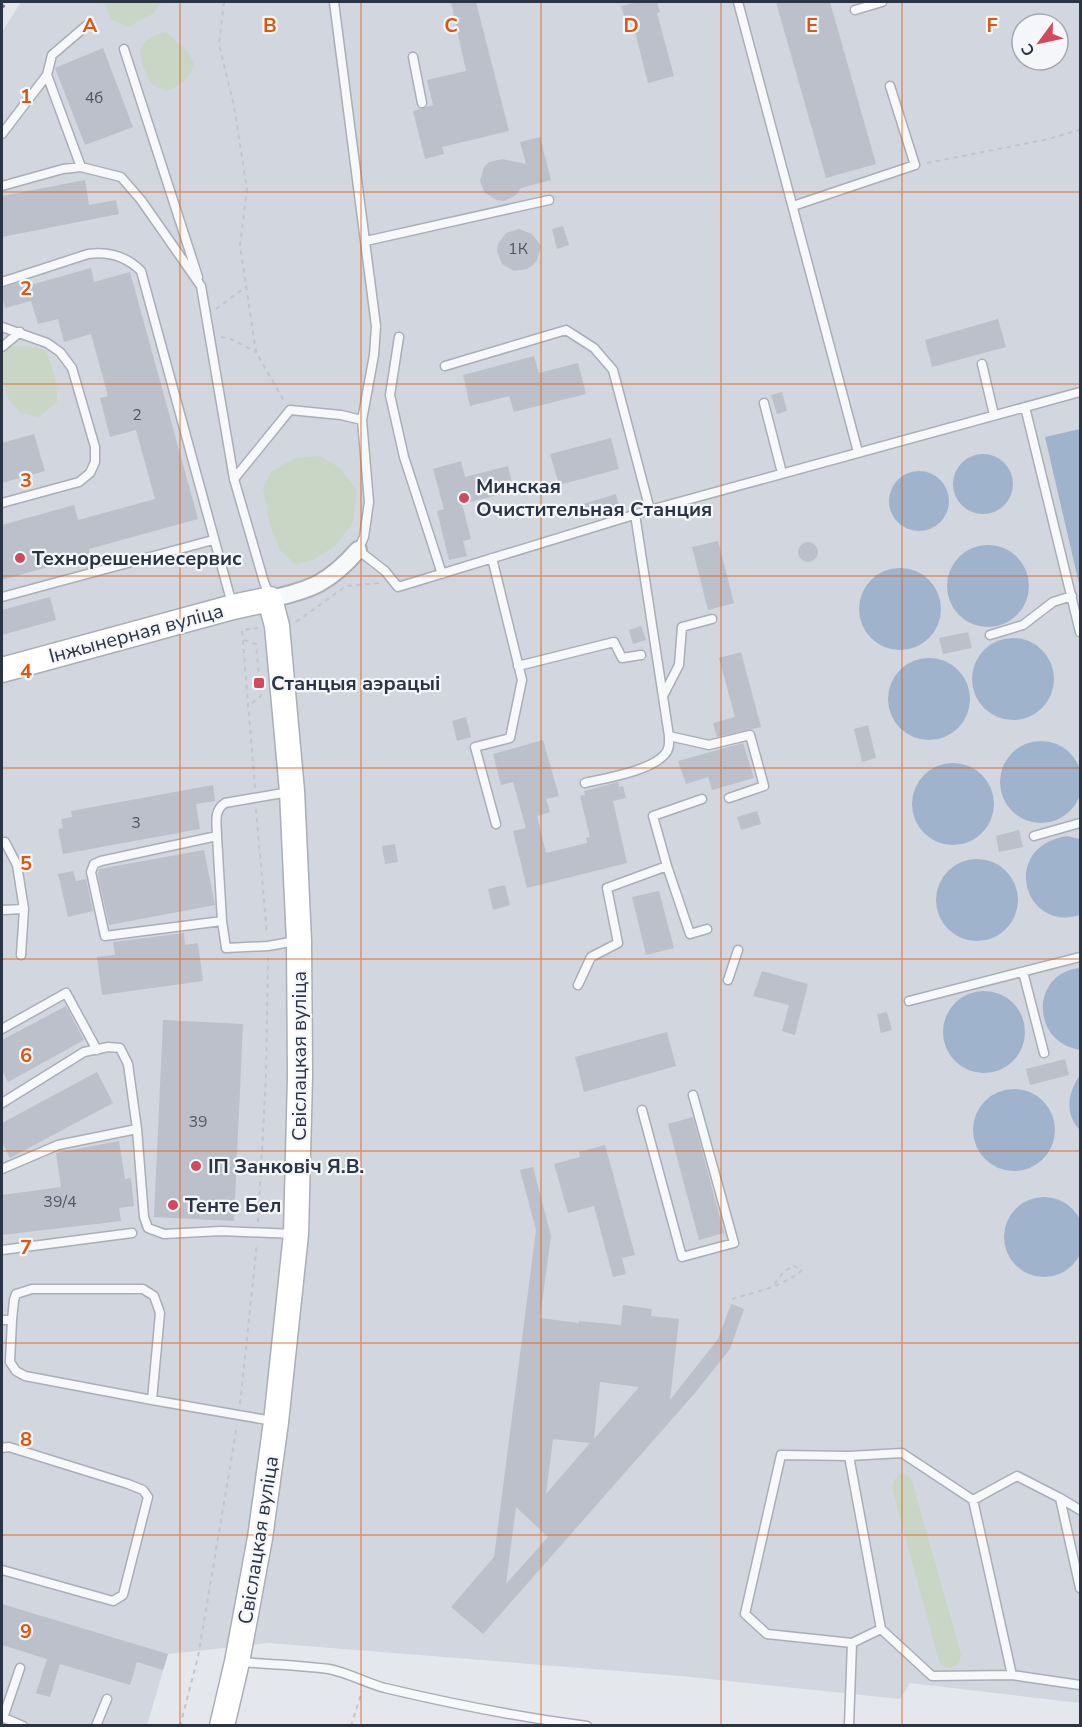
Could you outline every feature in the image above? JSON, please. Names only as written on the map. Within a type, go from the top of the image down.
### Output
[{"type":"street","points":[[270,599],[307,591],[334,574],[358,550]]},
{"type":"street","name":"Інжынерная вуліца","points":[[2,670],[270,599]]},
{"type":"street","name":"Свіслацкая вуліца","points":[[222,1725],[237,1662],[260,1538],[276,1422],[296,1234],[300,1076],[292,791],[277,626],[270,599]]},
{"type":"lane","points":[[334,2],[376,327],[374,355],[362,420],[369,502],[364,537],[358,550],[392,578],[398,587],[635,514],[1080,392]]},
{"type":"lane","points":[[738,2],[858,452]]},
{"type":"lane","points":[[855,10],[882,2]]},
{"type":"lane","points":[[2,134],[47,75],[52,55],[86,26]]},
{"type":"lane","points":[[124,49],[201,286],[234,479],[270,599]]},
{"type":"lane","points":[[413,57],[422,103]]},
{"type":"lane","points":[[47,75],[81,167]]},
{"type":"lane","points":[[793,206],[915,165],[890,86]]},
{"type":"lane","points":[[2,186],[63,169],[81,167],[121,177],[141,201],[201,286]]},
{"type":"lane","points":[[366,241],[549,200]]},
{"type":"lane","points":[[2,282],[88,254],[103,252],[130,261],[141,271],[233,607]]},
{"type":"lane","points":[[2,327],[20,332],[60,352],[72,368],[95,447],[95,462],[90,472],[79,482],[2,503]]},
{"type":"lane","points":[[445,366],[566,330],[594,348],[613,370],[650,510]]},
{"type":"lane","points":[[2,347],[20,332]]},
{"type":"lane","points":[[399,337],[390,395],[404,457],[442,574]]},
{"type":"lane","points":[[982,364],[994,415]]},
{"type":"lane","points":[[764,403],[782,473]]},
{"type":"lane","points":[[1025,407],[1080,632]]},
{"type":"lane","points":[[234,479],[290,410],[341,415],[362,420]]},
{"type":"lane","points":[[585,783],[654,762],[666,754],[669,747],[635,514]]},
{"type":"lane","points":[[2,597],[213,540]]},
{"type":"lane","points":[[492,558],[522,680],[510,738],[475,747],[496,824]]},
{"type":"lane","points":[[990,635],[1023,625],[1053,602],[1072,596]]},
{"type":"lane","points":[[663,696],[678,665],[682,627],[712,619]]},
{"type":"lane","points":[[518,666],[614,642],[622,658],[641,655]]},
{"type":"lane","points":[[669,736],[709,745],[750,735],[764,786],[729,798]]},
{"type":"lane","points":[[292,791],[232,801],[218,807],[216,813],[222,921],[226,948],[268,946],[298,941]]},
{"type":"lane","points":[[702,798],[653,816],[690,934],[707,929]]},
{"type":"lane","points":[[1034,836],[1080,823]]},
{"type":"lane","points":[[217,837],[101,861],[94,864],[91,872],[105,936],[222,921]]},
{"type":"lane","points":[[2,843],[5,842],[17,865],[24,909],[21,955]]},
{"type":"lane","points":[[578,985],[591,957],[618,943],[607,888],[668,866]]},
{"type":"lane","points":[[2,910],[24,909]]},
{"type":"lane","points":[[728,980],[738,950]]},
{"type":"lane","points":[[909,1001],[1080,957]]},
{"type":"lane","points":[[1023,972],[1044,1053]]},
{"type":"lane","points":[[2,1029],[66,993],[97,1050]]},
{"type":"lane","points":[[2,1103],[84,1052],[108,1047],[120,1048],[128,1064],[137,1129],[144,1217],[148,1228],[164,1234],[221,1231],[296,1234]]},
{"type":"lane","points":[[642,1110],[682,1257],[734,1243],[693,1095]]},
{"type":"lane","points":[[2,1169],[58,1145],[137,1129]]},
{"type":"lane","points":[[2,1250],[132,1233]]},
{"type":"lane","points":[[152,1400],[160,1313],[154,1296],[144,1289],[32,1289],[16,1294],[10,1362],[16,1371],[25,1376],[152,1400],[239,1416],[276,1422]]},
{"type":"lane","points":[[2,1320],[12,1320]]},
{"type":"lane","points":[[2,1448],[9,1447],[128,1484],[143,1490],[148,1497],[123,1595],[113,1601],[2,1570]]},
{"type":"lane","points":[[881,1629],[852,1643],[767,1634],[745,1614],[781,1455],[849,1456],[902,1453],[973,1500],[1012,1675]]},
{"type":"lane","points":[[849,1456],[881,1629],[932,1676],[1012,1675],[1080,1685]]},
{"type":"lane","points":[[973,1500],[1017,1476],[1080,1510]]},
{"type":"lane","points":[[1060,1498],[1080,1588]]},
{"type":"lane","points":[[849,1725],[852,1643]]},
{"type":"lane","points":[[237,1662],[329,1670],[404,1692],[512,1716],[587,1725]]},
{"type":"lane","points":[[20,1668],[2,1718],[23,1725]]},
{"type":"lane","points":[[96,1725],[107,1699]]},
{"type":"path","points":[[224,2],[219,44],[234,106],[247,189],[240,245],[256,352],[290,410]]},
{"type":"path","points":[[915,165],[1044,140],[1080,130]]},
{"type":"path","points":[[206,316],[247,286]]},
{"type":"path","points":[[210,335],[231,339],[256,352]]},
{"type":"path","points":[[294,624],[345,586],[387,582],[392,578]]},
{"type":"path","points":[[180,1725],[198,1657],[239,1416],[258,1232],[266,1078],[268,946],[242,630],[259,628]]},
{"type":"path","points":[[244,640],[256,644],[261,696],[248,706]]},
{"type":"path","points":[[732,1299],[774,1285],[792,1279],[802,1270],[794,1266],[784,1271],[774,1285]]},
{"type":"path","points":[[351,1725],[365,1680]]},
{"type":"shaded area","points":[[21,2],[1080,2],[1080,1703],[910,1683],[900,1699],[681,1676],[269,1643],[168,1654],[147,1725],[2,1725],[2,32]]},
{"type":"green space","points":[[103,2],[161,2],[154,13],[128,27],[112,20]]},
{"type":"green space","points":[[166,32],[187,51],[194,64],[184,82],[165,91],[151,83],[142,62],[141,50],[147,40]]},
{"type":"green space","points":[[10,346],[29,346],[44,350],[53,369],[57,402],[39,417],[20,413],[8,398],[2,380],[2,355]]},
{"type":"green space","points":[[320,456],[340,468],[357,491],[353,522],[336,545],[313,560],[295,564],[280,550],[270,526],[263,488],[271,472],[295,458]]},
{"type":"green space","points":[[900,1474],[908,1475],[912,1481],[961,1654],[958,1663],[953,1667],[946,1667],[939,1661],[892,1488],[894,1480]]},
{"type":"water","points":[[1080,429],[1080,588],[1045,437]]},
{"type":"water","points":[[977,454],[989,454],[1005,462],[1011,472],[1013,484],[1011,496],[1005,506],[989,514],[977,514],[961,506],[953,490],[953,478],[961,462]]},
{"type":"water","points":[[919,471],[940,480],[949,501],[940,522],[919,531],[898,522],[889,501],[898,480]]},
{"type":"water","points":[[988,545],[1004,548],[1017,557],[1026,570],[1029,586],[1026,602],[1017,615],[1004,624],[988,627],[972,624],[959,615],[950,602],[947,586],[950,570],[959,557],[972,548]]},
{"type":"water","points":[[900,568],[916,571],[929,580],[938,593],[941,609],[938,625],[929,638],[916,647],[900,650],[884,647],[871,638],[862,625],[859,609],[862,593],[871,580],[884,571]]},
{"type":"water","points":[[1013,638],[1029,641],[1042,650],[1051,663],[1054,679],[1051,695],[1042,708],[1029,717],[1013,720],[997,717],[984,708],[975,695],[972,679],[975,663],[984,650],[997,641]]},
{"type":"water","points":[[929,658],[945,661],[958,670],[967,683],[970,699],[967,715],[958,728],[945,737],[929,740],[913,737],[900,728],[891,715],[888,699],[891,683],[900,670],[913,661]]},
{"type":"water","points":[[1041,741],[1057,745],[1070,753],[1078,766],[1082,782],[1078,798],[1070,811],[1057,819],[1041,823],[1025,819],[1012,811],[1004,798],[1000,782],[1004,766],[1012,753],[1025,745]]},
{"type":"water","points":[[953,763],[969,766],[982,775],[991,788],[994,804],[991,820],[982,833],[969,842],[953,845],[937,842],[924,833],[915,820],[912,804],[915,788],[924,775],[937,766]]},
{"type":"water","points":[[1067,836],[1080,839],[1080,915],[1061,917],[1045,912],[1033,901],[1027,886],[1026,871],[1032,856],[1046,843]]},
{"type":"water","points":[[977,859],[993,862],[1006,871],[1015,884],[1018,900],[1015,916],[1006,929],[993,938],[977,941],[961,938],[948,929],[939,916],[936,900],[939,884],[948,871],[961,862]]},
{"type":"water","points":[[1080,968],[1080,1050],[1063,1044],[1052,1034],[1045,1021],[1043,1007],[1045,993],[1053,981],[1064,972]]},
{"type":"water","points":[[984,991],[1000,994],[1013,1003],[1022,1016],[1025,1032],[1022,1048],[1013,1061],[1000,1070],[984,1073],[968,1070],[955,1061],[946,1048],[943,1032],[946,1016],[955,1003],[968,994]]},
{"type":"water","points":[[1080,1075],[1080,1130],[1072,1117],[1070,1103],[1073,1089]]},
{"type":"water","points":[[1014,1089],[1030,1092],[1043,1101],[1052,1114],[1055,1130],[1052,1146],[1043,1159],[1030,1168],[1014,1171],[998,1168],[985,1159],[976,1146],[973,1130],[976,1114],[985,1101],[998,1092]]},
{"type":"water","points":[[1044,1197],[1059,1200],[1072,1209],[1081,1222],[1084,1237],[1081,1252],[1072,1265],[1059,1274],[1044,1277],[1029,1274],[1016,1265],[1007,1252],[1004,1237],[1007,1222],[1016,1209],[1029,1200]]},
{"type":"building","points":[[451,2],[476,2],[509,131],[442,147],[444,154],[425,159],[413,111],[433,105],[427,80],[466,71]]},
{"type":"building","points":[[639,2],[657,2],[660,12],[657,13],[674,76],[648,83],[632,20],[626,22],[621,6]]},
{"type":"building","points":[[776,2],[830,2],[876,164],[826,178]]},
{"type":"building","points":[[103,48],[133,127],[85,145],[55,68]]},
{"type":"building","points":[[540,137],[551,180],[521,188],[516,195],[504,201],[485,193],[480,181],[484,167],[489,162],[502,159],[526,164],[520,142]]},
{"type":"building","points":[[85,180],[89,205],[116,200],[119,214],[2,237],[2,196]]},
{"type":"building","points":[[563,226],[569,245],[557,249],[552,229]]},
{"type":"building","points":[[519,229],[532,234],[541,246],[533,265],[527,269],[514,271],[502,264],[497,251],[498,244],[506,233]]},
{"type":"building","points":[[91,268],[94,282],[130,272],[198,519],[89,549],[90,555],[2,580],[2,525],[74,505],[78,520],[155,499],[136,430],[110,437],[100,398],[108,396],[91,334],[64,342],[58,319],[38,324],[31,301],[5,308],[2,288],[21,282],[23,287]]},
{"type":"building","points":[[998,319],[1006,347],[932,367],[925,340]]},
{"type":"building","points":[[534,356],[539,373],[578,363],[586,394],[514,412],[509,396],[470,406],[463,375]]},
{"type":"building","points":[[782,392],[787,411],[777,414],[771,395]]},
{"type":"building","points":[[34,434],[45,471],[2,483],[2,443]]},
{"type":"building","points":[[611,438],[619,469],[559,485],[550,454]]},
{"type":"building","name":"Минская Очистительная Станция","points":[[461,461],[465,477],[508,466],[514,491],[462,504],[471,539],[463,541],[467,556],[449,560],[437,511],[444,509],[433,469]]},
{"type":"building","points":[[616,494],[619,507],[587,517],[583,504]]},
{"type":"building","points":[[718,541],[734,603],[708,610],[692,547]]},
{"type":"building","points":[[808,542],[815,545],[818,552],[815,559],[808,562],[801,559],[798,552],[801,545]]},
{"type":"building","points":[[50,597],[56,620],[2,635],[2,610]]},
{"type":"building","points":[[641,626],[646,640],[633,644],[629,630]]},
{"type":"building","points":[[968,632],[972,648],[943,654],[939,638]]},
{"type":"building","points":[[741,652],[761,727],[717,737],[713,723],[735,717],[719,658]]},
{"type":"building","points":[[466,717],[471,737],[457,741],[452,721]]},
{"type":"building","points":[[868,725],[876,758],[862,762],[854,729]]},
{"type":"building","points":[[543,740],[559,796],[546,799],[550,812],[537,816],[546,853],[587,843],[586,838],[590,837],[580,796],[585,795],[584,791],[618,782],[619,787],[623,786],[626,798],[613,801],[627,863],[527,888],[513,831],[526,828],[513,782],[501,785],[493,754]]},
{"type":"building","points":[[743,743],[754,778],[712,790],[708,777],[686,784],[678,761]]},
{"type":"building","points":[[213,785],[215,801],[196,804],[200,829],[63,854],[58,829],[63,828],[61,819],[72,817],[71,811]]},
{"type":"building","points":[[757,811],[761,824],[741,830],[737,817]]},
{"type":"building","points":[[1019,830],[1023,847],[999,852],[996,836]]},
{"type":"building","points":[[395,844],[398,862],[385,864],[382,846]]},
{"type":"building","points":[[204,850],[215,905],[109,925],[98,876],[99,869]]},
{"type":"building","points":[[73,871],[76,881],[86,879],[93,911],[68,917],[58,874]]},
{"type":"building","points":[[505,885],[510,905],[493,910],[488,889]]},
{"type":"building","points":[[659,891],[674,948],[646,955],[632,897]]},
{"type":"building","points":[[184,933],[185,945],[198,943],[203,981],[102,995],[97,957],[115,955],[113,942]]},
{"type":"building","points":[[762,971],[808,984],[795,1035],[782,1031],[789,1005],[753,996]]},
{"type":"building","points":[[66,1006],[84,1040],[8,1082],[2,1070],[2,1040]]},
{"type":"building","points":[[887,1012],[892,1030],[881,1033],[877,1014]]},
{"type":"building","points":[[163,1020],[243,1024],[234,1221],[154,1217]]},
{"type":"building","points":[[667,1032],[676,1066],[584,1092],[575,1057]]},
{"type":"building","points":[[1065,1059],[1069,1075],[1030,1085],[1026,1069]]},
{"type":"building","points":[[97,1072],[113,1103],[10,1158],[2,1142],[2,1123]]},
{"type":"building","points":[[693,1117],[724,1233],[699,1240],[668,1124]]},
{"type":"building","points":[[119,1141],[125,1179],[131,1178],[134,1206],[119,1208],[121,1221],[2,1235],[2,1195],[61,1187],[56,1153]]},
{"type":"building","points":[[605,1145],[635,1255],[622,1258],[626,1274],[613,1277],[594,1206],[568,1213],[554,1164],[580,1157],[579,1152]]},
{"type":"building","points":[[533,1167],[551,1236],[540,1318],[621,1325],[623,1305],[652,1309],[651,1316],[679,1319],[670,1400],[718,1339],[731,1304],[744,1309],[730,1349],[695,1393],[483,1634],[451,1607],[494,1557],[536,1230],[520,1170]],"holes":[[[600,1382],[639,1387],[594,1439]],[[553,1439],[590,1443],[546,1494]],[[516,1507],[548,1537],[506,1584]]]},
{"type":"building","points":[[2,1604],[168,1654],[163,1670],[137,1662],[130,1685],[60,1664],[50,1697],[36,1693],[47,1659],[2,1645]]},
{"type":"railway","points":[[2,7],[5,2]]},
{"type":"place","name":"Минская Очистительная Станция","points":[[464,498]]},
{"type":"place","name":"Технорешениесервис","points":[[20,558]]},
{"type":"place","name":"Станцыя аэрацыі","points":[[259,683]]},
{"type":"place","name":"ІП Занковіч Я.В.","points":[[196,1166]]},
{"type":"place","name":"Тенте Бел","points":[[173,1205]]}]
